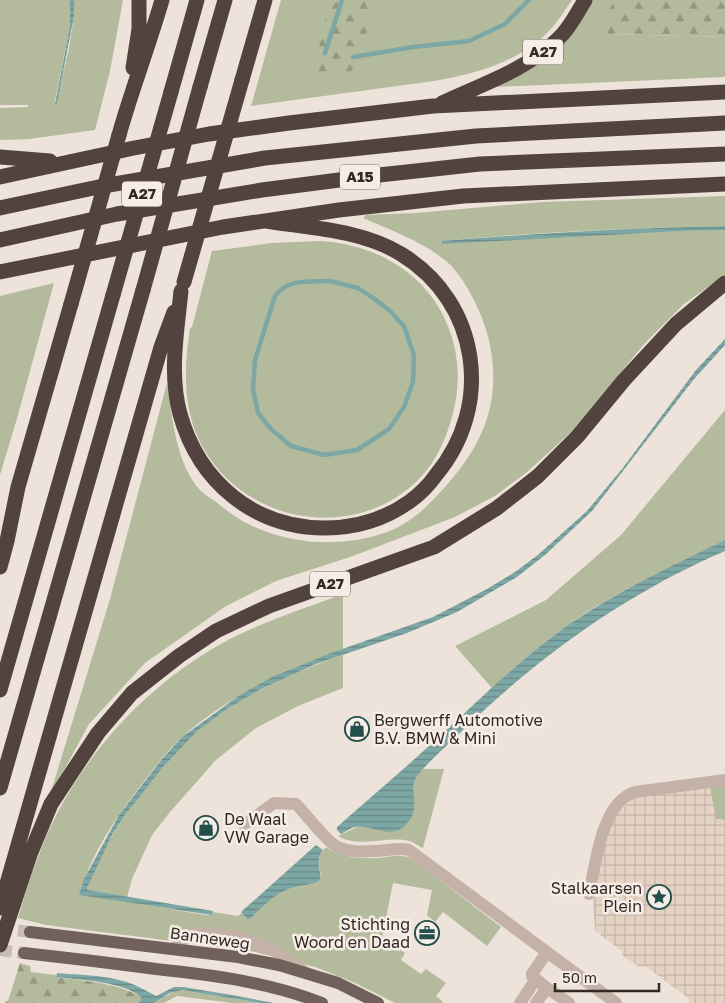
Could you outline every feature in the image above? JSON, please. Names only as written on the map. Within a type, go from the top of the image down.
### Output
[{"type":"highway","points":[[129,99],[139,29],[139,0]]},
{"type":"highway","name":"A27","points":[[0,567],[8,541],[18,487],[129,99],[162,0]]},
{"type":"highway","name":"A27","points":[[0,690],[197,0]]},
{"type":"highway","name":"A27","points":[[0,788],[225,0]]},
{"type":"highway","points":[[0,908],[161,347],[183,287],[265,0]]},
{"type":"highway","name":"A27","points":[[433,106],[524,65],[542,53],[561,37],[576,17],[585,0]]},
{"type":"highway","points":[[0,177],[209,134],[433,106],[725,92]]},
{"type":"highway","name":"A15","points":[[0,208],[104,186],[265,158],[476,136],[725,123]]},
{"type":"highway","name":"A15","points":[[0,240],[117,214],[262,190],[370,176],[480,164],[725,154]]},
{"type":"highway","points":[[0,157],[64,163]]},
{"type":"highway","name":"A15","points":[[0,272],[266,220],[339,210],[463,196],[725,184]]},
{"type":"highway","name":"A15","points":[[183,287],[174,370],[180,413],[197,454],[221,486],[243,505],[261,515],[280,522],[308,528],[333,528],[363,524],[391,514],[411,501],[447,462],[462,433],[469,410],[472,390],[471,358],[465,334],[457,316],[432,279],[417,265],[387,246],[350,234],[266,220]]},
{"type":"highway","name":"A27","points":[[0,945],[31,852],[51,804],[98,733],[132,693],[179,656],[216,631],[269,606],[434,547],[498,508],[538,476],[578,438],[624,380],[676,324],[725,283]]},
{"type":"highway","name":"A27","points":[[0,520],[18,487]]},
{"type":"main road","name":"Banneweg","points":[[30,932],[238,957],[279,965],[338,983],[378,1003]]},
{"type":"main road","points":[[24,953],[217,976],[278,988],[322,1003]]},
{"type":"street","points":[[589,894],[603,832],[611,813],[624,798],[635,792],[725,780]]},
{"type":"street","points":[[244,825],[274,803],[296,804],[334,845],[346,850],[409,850],[616,1003]]},
{"type":"street","points":[[173,949],[187,937],[210,933],[247,940],[270,949],[305,972]]},
{"type":"street","points":[[547,952],[532,972],[532,976],[569,1003]]},
{"type":"street","points":[[520,1003],[536,979]]},
{"type":"street","points":[[536,1003],[547,988]]},
{"type":"green space","points":[[0,0],[70,0],[70,26],[55,101],[56,104],[69,48],[74,16],[74,0],[123,0],[110,71],[95,130],[29,139],[0,140],[0,108],[28,107],[28,105],[0,105]]},
{"type":"green space","points":[[281,0],[572,0],[554,26],[534,44],[508,60],[479,71],[434,81],[251,106]]},
{"type":"green space","points":[[331,0],[375,0],[358,67],[339,77],[314,72],[323,27]]},
{"type":"green space","points":[[591,0],[615,0],[610,8],[605,34],[725,37],[725,77],[495,87]]},
{"type":"green space","points":[[615,0],[725,0],[725,37],[605,34],[600,32],[600,24]]},
{"type":"green space","points":[[725,196],[725,226],[584,231],[442,241],[725,230],[725,275],[684,304],[645,343],[571,432],[526,473],[495,496],[455,517],[353,556],[276,581],[226,606],[145,663],[89,724],[49,798],[110,599],[167,383],[173,425],[180,453],[192,479],[205,494],[246,523],[275,535],[292,539],[326,542],[343,542],[376,536],[400,526],[414,517],[444,488],[458,471],[480,436],[487,418],[493,380],[488,336],[477,306],[460,276],[437,254],[406,237],[363,218],[366,215],[415,213],[542,202]]},
{"type":"green space","points":[[319,241],[338,243],[374,253],[391,261],[421,284],[433,298],[448,327],[456,352],[458,378],[450,425],[439,451],[424,474],[392,500],[363,512],[333,517],[302,516],[272,508],[245,493],[221,472],[202,446],[195,432],[186,388],[190,328],[192,327],[212,251],[272,243]]},
{"type":"green space","points":[[54,283],[18,415],[0,475],[0,296]]},
{"type":"green space","points":[[725,410],[725,540],[595,607],[542,645],[492,688],[455,646],[546,600],[621,535]]},
{"type":"green space","points":[[343,594],[343,649],[259,685],[220,708],[183,736],[156,765],[116,820],[95,856],[80,894],[206,915],[212,915],[213,912],[238,916],[242,913],[248,920],[283,891],[317,881],[321,873],[319,857],[326,847],[337,853],[357,858],[408,857],[501,927],[487,946],[443,912],[435,922],[427,915],[432,890],[393,883],[382,938],[405,953],[401,960],[421,974],[426,969],[446,983],[436,996],[442,1003],[395,1003],[353,982],[315,967],[251,951],[46,925],[18,918],[41,850],[65,799],[103,744],[125,719],[174,675],[230,639]]},
{"type":"green space","points":[[343,655],[343,688],[298,706],[256,728],[216,760],[152,835],[132,879],[127,897],[88,890],[87,888],[104,851],[127,812],[192,735],[232,706],[268,686],[305,669]]},
{"type":"green space","points":[[423,769],[444,769],[423,848],[411,842],[400,840],[364,842],[346,840],[338,836],[357,827],[402,827],[408,822],[413,811],[413,783]]},
{"type":"green space","points":[[725,785],[725,820],[716,819],[709,786]]},
{"type":"green space","points":[[20,963],[30,966],[31,972],[121,988],[141,997],[141,1000],[138,1003],[5,1003],[8,1001]]},
{"type":"green space","points":[[177,990],[261,1003],[232,1003],[177,996],[164,1003],[154,1003]]},
{"type":"shaded area","name":"Stalkaarsen Plein","points":[[710,787],[716,819],[725,820],[725,1003],[689,1003],[688,998],[645,966],[639,967],[622,955],[622,951],[595,931],[592,889],[614,816],[636,796]]},
{"type":"water","points":[[70,0],[74,0],[74,16],[57,103],[55,104],[70,26]]},
{"type":"water","points":[[725,226],[725,230],[442,244],[442,241],[548,233]]},
{"type":"water","points":[[725,339],[725,345],[694,379],[592,511],[545,555],[517,577],[457,612],[407,633],[316,664],[263,688],[227,709],[197,731],[163,767],[125,815],[112,835],[87,888],[88,890],[213,911],[212,915],[79,895],[84,879],[119,815],[162,759],[182,737],[240,695],[272,677],[331,653],[433,617],[515,572],[539,554],[587,511],[622,469],[696,370]]},
{"type":"water","points":[[725,540],[725,551],[654,586],[620,606],[555,651],[494,701],[416,777],[413,787],[413,813],[405,826],[392,831],[355,827],[341,834],[337,830],[337,827],[416,758],[503,677],[551,637],[625,590]]},
{"type":"water","points":[[316,845],[323,850],[319,859],[319,880],[283,891],[248,920],[241,912]]},
{"type":"water","points":[[57,973],[115,979],[136,985],[156,996],[174,987],[183,987],[274,1003],[261,1003],[182,990],[170,993],[154,1003],[138,1003],[141,997],[123,988],[100,982],[56,977]]},
{"type":"waterway","points":[[325,53],[342,0]]},
{"type":"waterway","points":[[353,57],[413,47],[469,41],[505,24],[529,0]]},
{"type":"waterway","points":[[330,281],[358,288],[390,311],[404,326],[414,355],[413,382],[404,407],[389,429],[357,450],[324,455],[291,446],[271,429],[258,413],[253,389],[255,360],[275,296],[286,286],[300,282],[330,281]]},
{"type":"tunnel","points":[[0,928],[30,932]]},
{"type":"tunnel","points":[[0,950],[24,953]]},
{"type":"place","name":"Bergwerff Automotive B.V. BMW & Mini","points":[[357,729]]},
{"type":"place","name":"De Waal VW Garage","points":[[206,828]]},
{"type":"place","name":"Stalkaarsen Plein","points":[[659,897]]},
{"type":"place","name":"Stichting Woord en Daad","points":[[427,933]]}]
